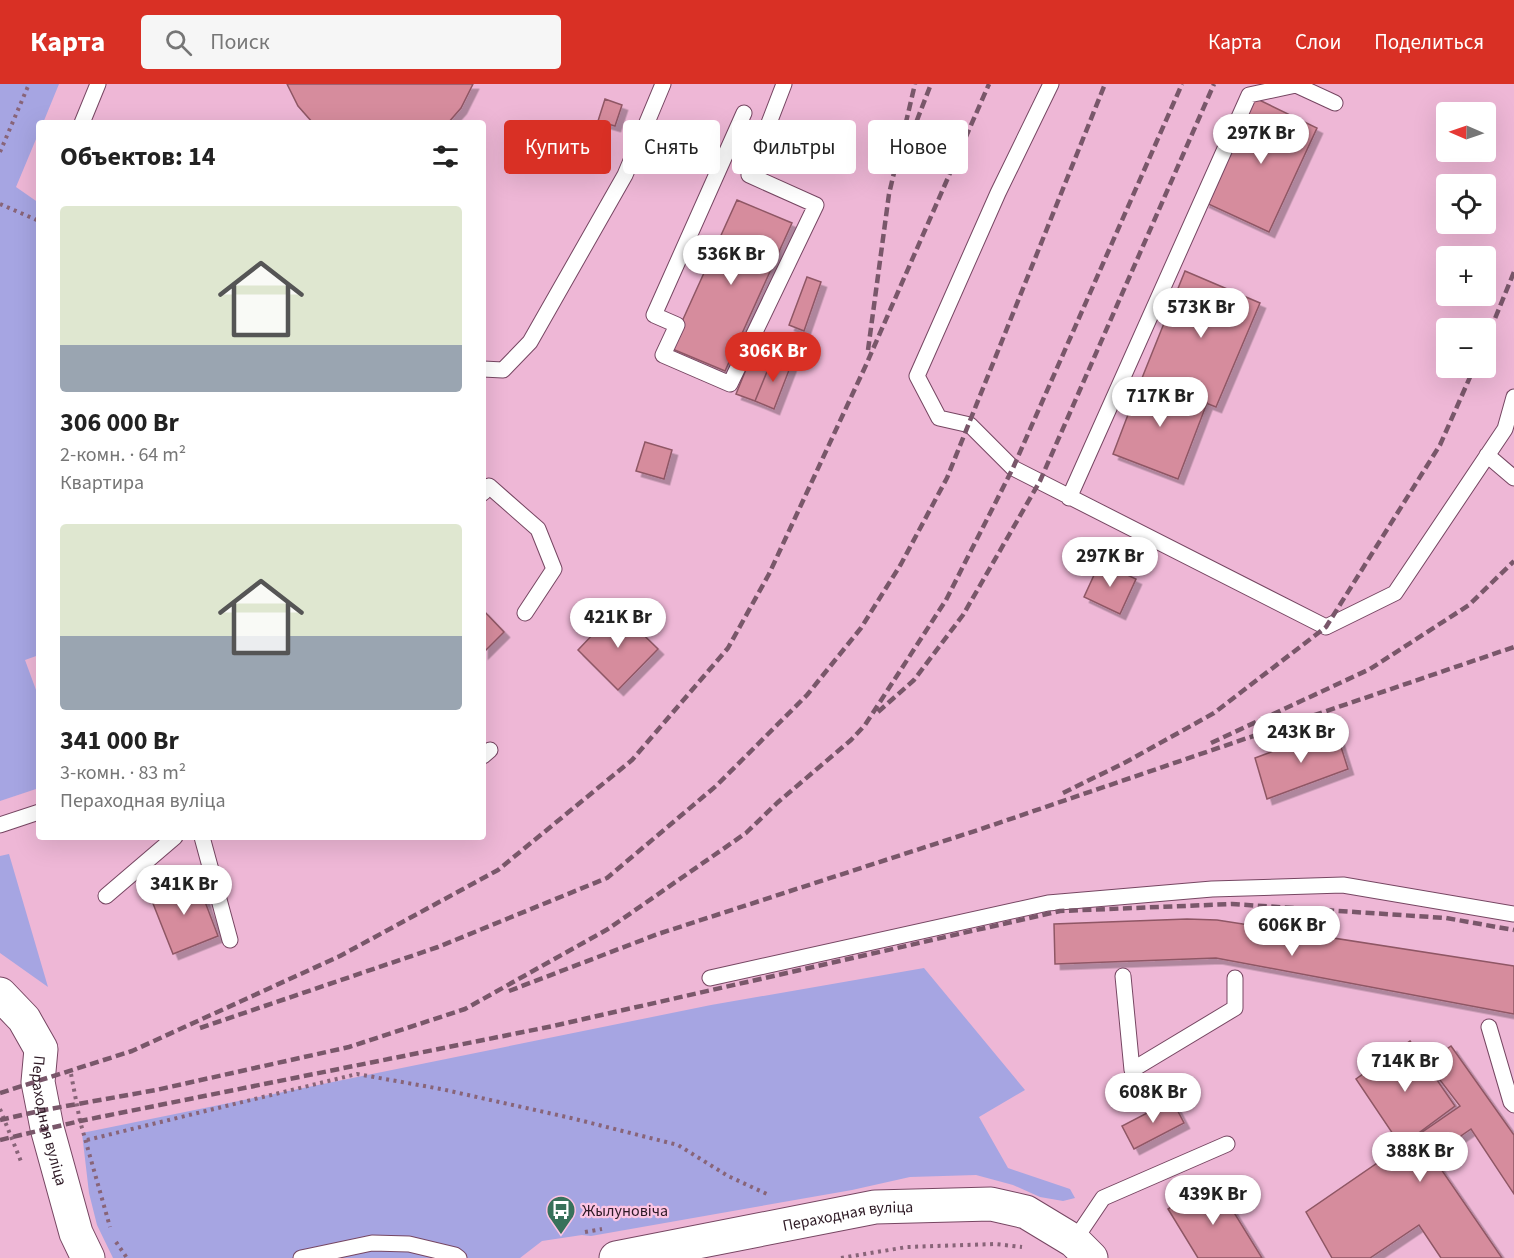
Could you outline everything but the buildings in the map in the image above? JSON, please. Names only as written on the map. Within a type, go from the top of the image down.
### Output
[{"type":"street","name":"Пераходная вуліца","points":[[0,994],[24,1019],[41,1049],[38,1082],[47,1128],[76,1233],[88,1258]]},
{"type":"street","name":"Пераходная вуліца","points":[[616,1258],[875,1207],[991,1204],[1026,1212],[1083,1249]]},
{"type":"lane","points":[[83,120],[98,84]]},
{"type":"lane","points":[[486,369],[503,370],[530,342],[625,175],[663,84]]},
{"type":"lane","points":[[744,113],[654,315],[677,325],[663,355],[730,384],[816,205],[749,175],[784,84]]},
{"type":"lane","points":[[1051,84],[998,193],[917,376],[939,418],[969,425],[1013,468],[1326,627],[1395,593],[1505,429],[1514,397]]},
{"type":"lane","points":[[1069,498],[1249,95],[1296,85],[1335,103]]},
{"type":"lane","points":[[1487,455],[1514,478]]},
{"type":"lane","points":[[486,489],[538,528],[554,569],[525,613]]},
{"type":"lane","points":[[0,825],[36,813]]},
{"type":"lane","points":[[106,896],[171,840]]},
{"type":"lane","points":[[203,840],[231,940]]},
{"type":"lane","points":[[710,978],[1048,903],[1212,889],[1343,885],[1514,914]]},
{"type":"lane","points":[[1123,976],[1132,1070],[1236,1008],[1235,978]]},
{"type":"lane","points":[[1489,1027],[1511,1102],[1514,1105]]},
{"type":"lane","points":[[1083,1249],[1103,1197],[1227,1144]]},
{"type":"lane","points":[[301,1258],[372,1243],[409,1244],[455,1255],[459,1258]]},
{"type":"path","points":[[0,152],[29,84]]},
{"type":"path","points":[[0,204],[36,220]]},
{"type":"path","points":[[87,1140],[357,1074],[441,1089],[678,1145],[728,1176],[777,1199]]},
{"type":"path","points":[[841,1258],[907,1247],[995,1244],[1028,1248]]},
{"type":"shaded area","points":[[0,84],[59,84],[44,120],[36,120],[36,139],[16,187],[36,201],[36,656],[25,660],[36,690],[36,789],[0,801]]},
{"type":"shaded area","points":[[9,854],[48,987],[0,953],[0,856]]},
{"type":"shaded area","points":[[924,968],[1025,1090],[979,1117],[1008,1168],[1070,1189],[1075,1198],[1063,1201],[1040,1197],[1013,1185],[976,1175],[910,1177],[852,1190],[591,1236],[582,1235],[542,1241],[520,1258],[113,1258],[97,1225],[89,1193],[82,1133],[711,1005]]},
{"type":"railway","points":[[868,350],[889,194],[915,84]]},
{"type":"railway","points":[[917,120],[931,84]]},
{"type":"railway","points":[[0,1093],[132,1051],[340,956],[498,870],[632,760],[728,648],[769,574],[866,365],[989,84]]},
{"type":"railway","points":[[200,1028],[438,947],[607,878],[716,786],[807,695],[861,628],[901,564],[947,478],[1105,84]]},
{"type":"railway","points":[[0,1120],[156,1090],[349,1047],[465,1009],[608,929],[746,833],[865,725],[946,600],[1013,468],[1182,84]]},
{"type":"railway","points":[[878,712],[914,680],[963,615],[1040,481],[1214,84]]},
{"type":"railway","points":[[1495,318],[1514,272]]},
{"type":"railway","points":[[1063,793],[1126,762],[1214,713],[1326,627],[1440,445],[1470,378]]},
{"type":"railway","points":[[1211,743],[1370,669],[1469,605],[1514,561]]},
{"type":"railway","points":[[509,991],[658,934],[981,829],[1514,647]]},
{"type":"railway","points":[[0,1140],[80,1121],[553,1026],[1060,911],[1232,904],[1446,918],[1514,930]]},
{"type":"place","name":"Жылуновіча","points":[[561,1236]]}]
